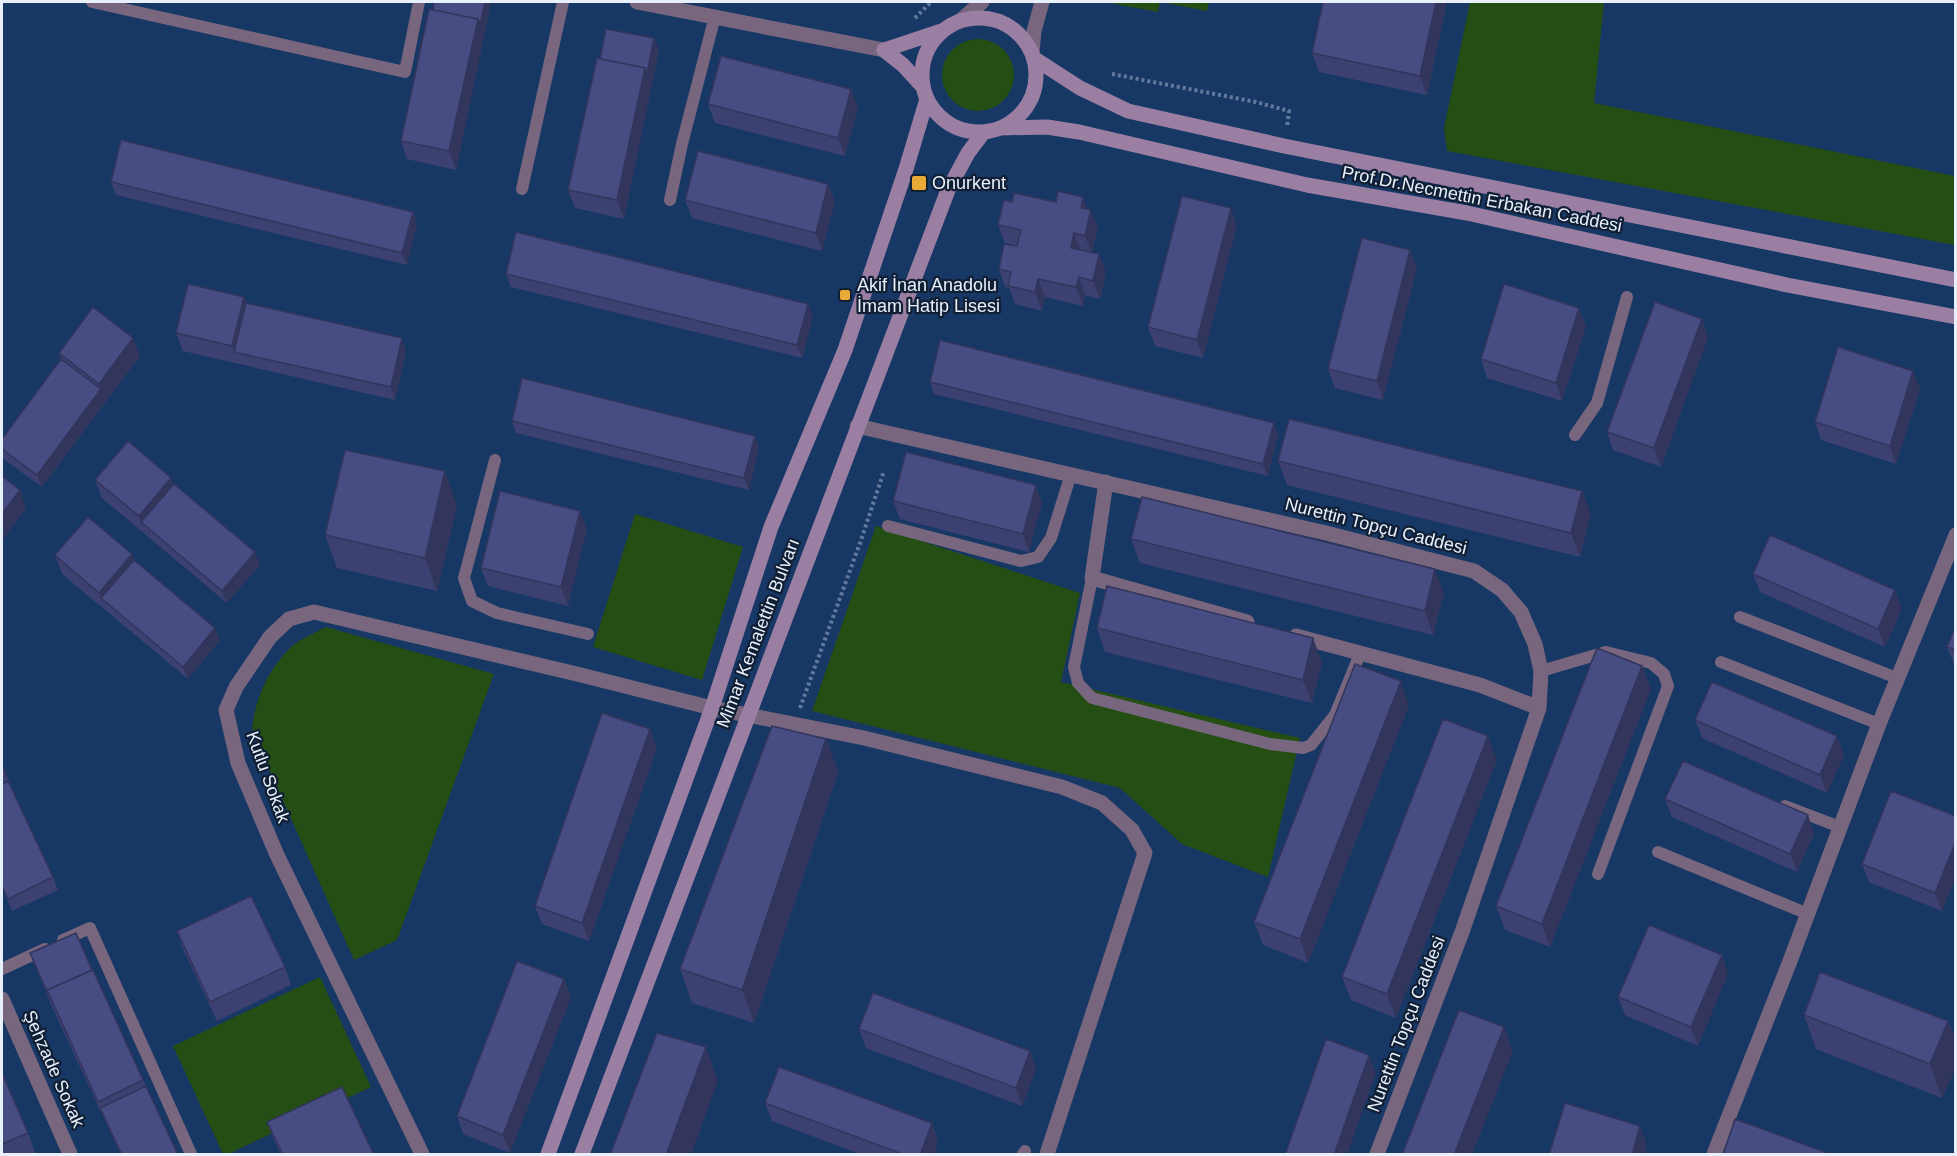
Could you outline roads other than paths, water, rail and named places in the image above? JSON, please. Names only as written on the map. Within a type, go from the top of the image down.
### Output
[{"type":"main road","points":[[982,18],[1003,23],[1016,31],[1034,56],[1035,88],[1028,105],[1016,119],[1000,128],[983,133],[965,131],[948,124],[934,112],[925,93],[903,65],[884,50],[944,30],[960,21],[982,18]]},
{"type":"main road","points":[[925,93],[923,59],[931,43],[944,30]]},
{"type":"main road","name":"Prof.Dr.Necmettin Erbakan Caddesi","points":[[1034,56],[1080,88],[1128,111],[1284,146],[1956,280]]},
{"type":"main road","name":"Mimar Kemalettin Bulvarı","points":[[548,1155],[712,708],[771,527],[845,350],[906,169],[925,93]]},
{"type":"main road","name":"Prof.Dr.Necmettin Erbakan Caddesi","points":[[1000,128],[1047,127],[1079,132],[1307,185],[1467,213],[1787,285],[1956,317]]},
{"type":"main road","name":"Mimar Kemalettin Bulvarı","points":[[582,1155],[948,190],[968,153],[983,133]]},
{"type":"street","points":[[637,2],[884,50]]},
{"type":"street","points":[[960,21],[982,2]]},
{"type":"street","points":[[1034,56],[1034,31],[1042,2]]},
{"type":"street","name":"Nurettin Topçu Caddesi","points":[[857,426],[1326,533],[1474,571],[1502,590],[1521,612],[1535,644],[1541,671],[1539,708],[1462,932],[1377,1155]]},
{"type":"street","points":[[1106,482],[1092,578],[1260,626]]},
{"type":"street","points":[[1714,1155],[1879,724],[1956,535]]},
{"type":"street","name":"Kutlu Sokak","points":[[422,1155],[277,855],[238,763],[226,710],[236,687],[270,637],[289,619],[314,612],[712,708],[864,738],[1062,787],[1102,803],[1132,830],[1145,853],[1047,1155]]},
{"type":"street","points":[[1282,632],[1480,686],[1539,708]]},
{"type":"street","name":"Şehzade Sokak","points":[[2,999],[70,1155]]},
{"type":"lane","points":[[92,2],[405,72],[419,2]]},
{"type":"lane","points":[[522,189],[563,2]]},
{"type":"lane","points":[[670,200],[682,144],[716,16]]},
{"type":"lane","points":[[1575,435],[1597,403],[1627,297]]},
{"type":"lane","points":[[495,460],[464,578],[472,601],[497,613],[588,634]]},
{"type":"lane","points":[[888,526],[1021,561],[1038,557],[1051,538],[1071,474]]},
{"type":"lane","points":[[1092,578],[1074,666],[1078,682],[1092,698],[1270,744],[1303,748],[1311,745],[1335,715],[1360,654]]},
{"type":"lane","points":[[1740,617],[1897,678]]},
{"type":"lane","points":[[1541,671],[1606,652],[1651,663],[1664,674],[1668,686],[1598,874]]},
{"type":"lane","points":[[1721,662],[1879,724]]},
{"type":"lane","points":[[1771,800],[1840,827]]},
{"type":"lane","points":[[1658,852],[1808,914]]},
{"type":"lane","points":[[2,969],[90,928],[191,1155]]},
{"type":"place","name":"Onurkent","points":[[919,183]]},
{"type":"place","name":"Akif İnan Anadolu İmam Hatip Lisesi","points":[[845,295]]}]
